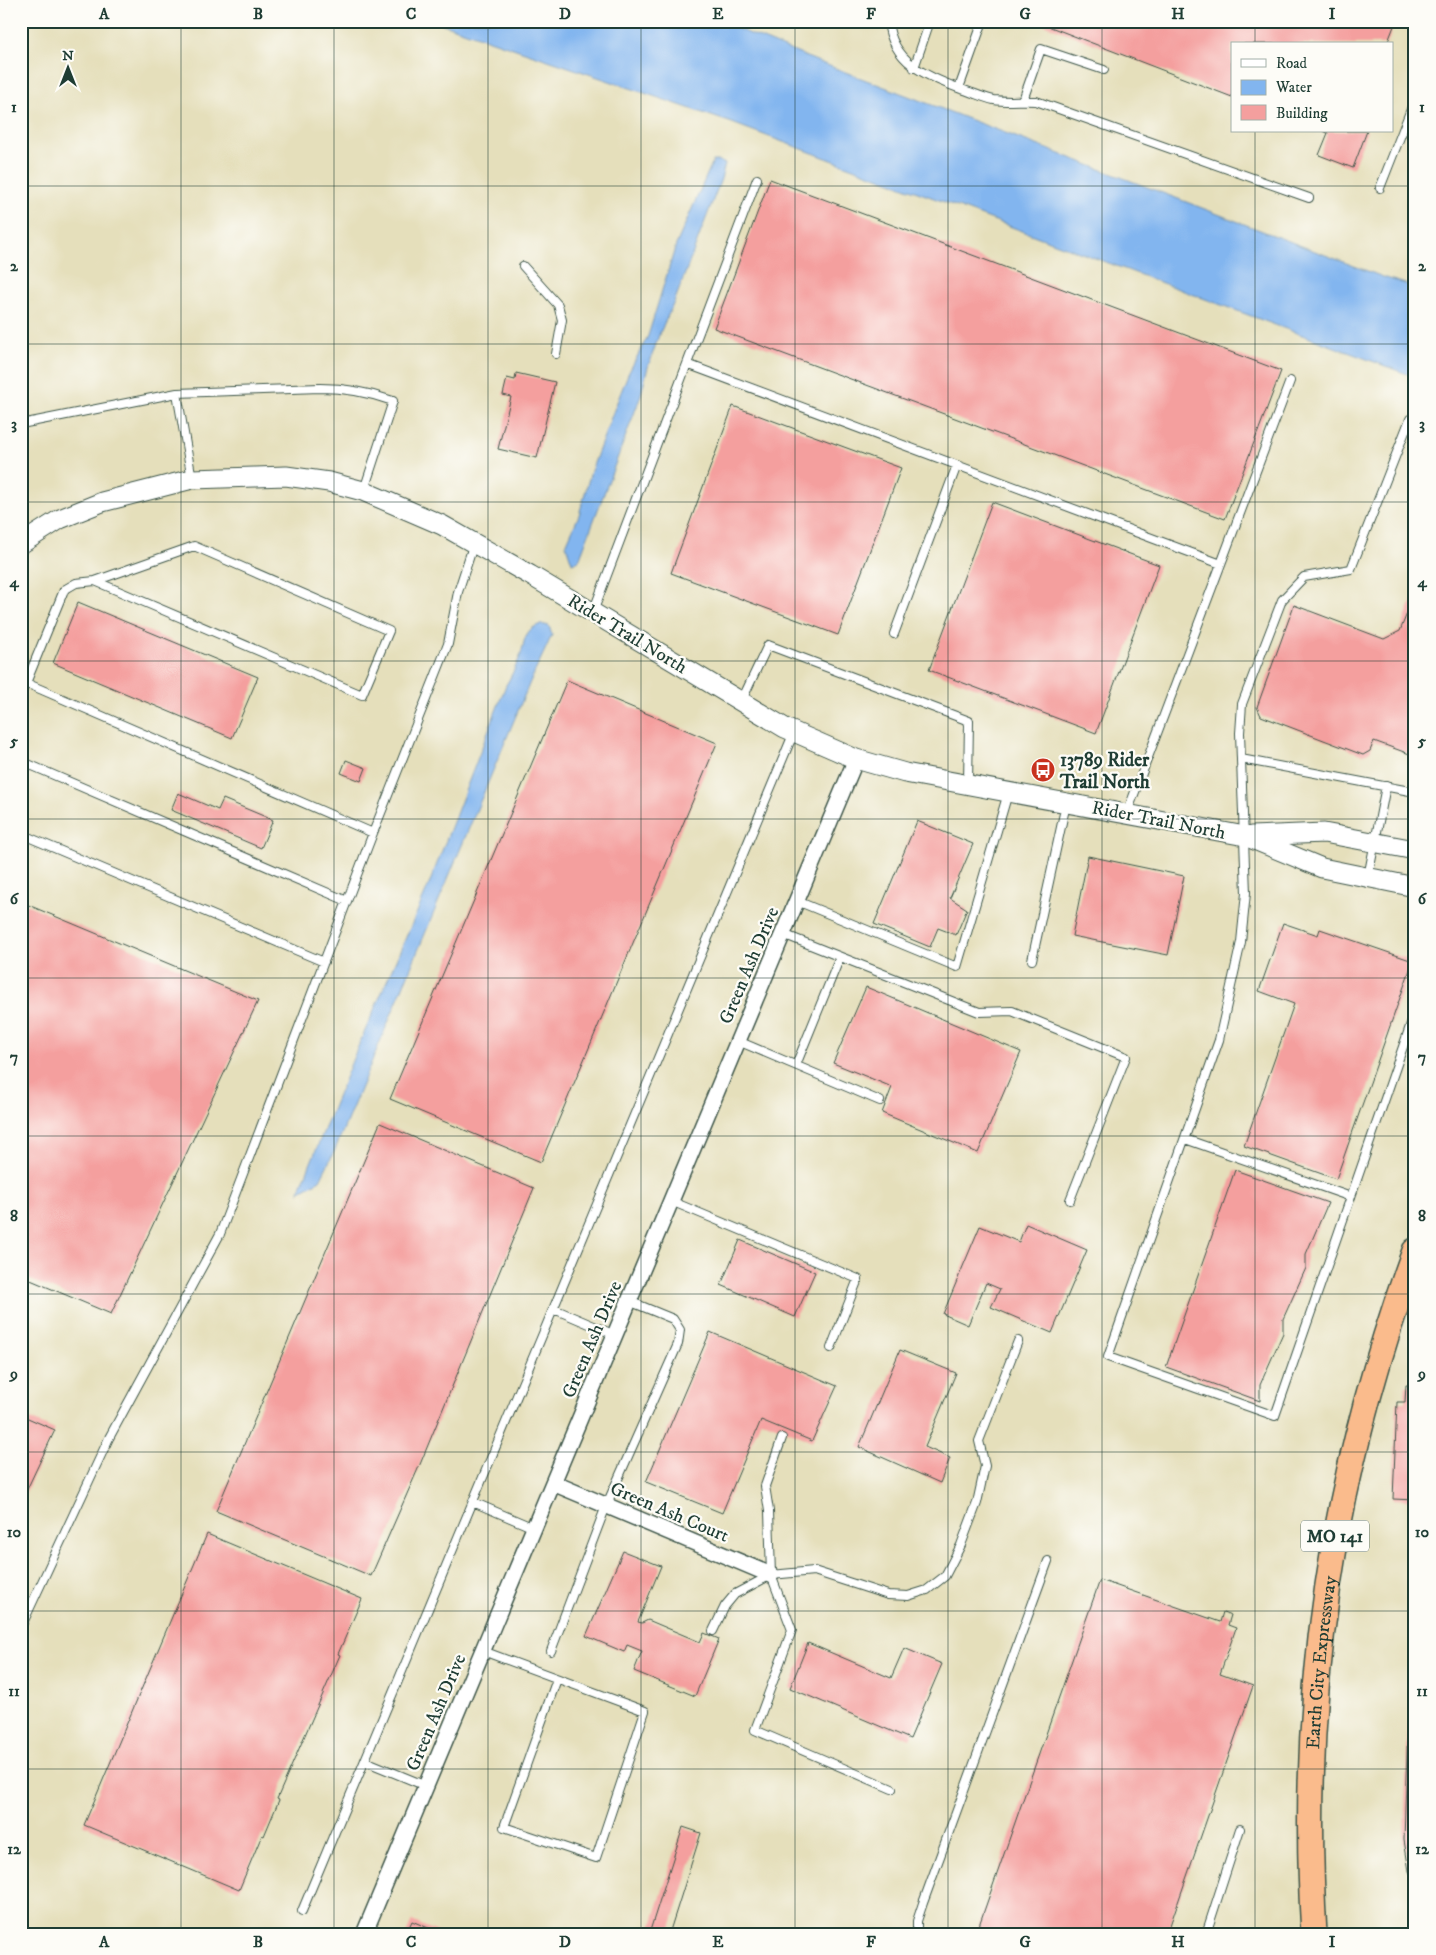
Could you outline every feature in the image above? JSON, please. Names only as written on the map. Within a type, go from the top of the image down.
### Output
[{"type":"highway","name":"Earth City Expressway","points":[[1314,1934],[1311,1868],[1311,1772],[1318,1659],[1328,1575],[1348,1473],[1370,1382],[1415,1251]]},
{"type":"street","name":"Rider Trail North","points":[[21,544],[60,520],[102,502],[192,479],[286,476],[329,482],[364,491],[442,525],[794,732],[856,759],[905,773],[1245,836],[1322,868],[1415,887]]},
{"type":"street","name":"Green Ash Drive","points":[[364,1934],[856,759]]},
{"type":"street","name":"Rider Trail North","points":[[1245,836],[1324,832],[1415,850]]},
{"type":"street","name":"Green Ash Court","points":[[553,1483],[771,1575]]},
{"type":"lane","points":[[888,21],[893,44],[900,55],[914,68],[933,79],[994,100],[1036,100],[1309,198]]},
{"type":"lane","points":[[914,68],[930,21]]},
{"type":"lane","points":[[959,88],[983,21]]},
{"type":"lane","points":[[1023,100],[1041,49],[1104,70]]},
{"type":"lane","points":[[1380,188],[1415,100]]},
{"type":"lane","points":[[593,613],[757,179]]},
{"type":"lane","points":[[523,266],[558,305],[562,320],[556,354]]},
{"type":"lane","points":[[687,364],[1221,564]]},
{"type":"lane","points":[[1127,813],[1290,381]]},
{"type":"lane","points":[[21,424],[177,393],[344,388],[367,392],[393,401],[364,491]]},
{"type":"lane","points":[[177,393],[192,479]]},
{"type":"lane","points":[[1414,1015],[1275,1416],[1108,1358],[1219,1040],[1241,942],[1246,893],[1241,759],[1242,704],[1282,600],[1304,577],[1351,569],[1410,419],[1415,418]]},
{"type":"lane","points":[[894,634],[957,466]]},
{"type":"lane","points":[[21,1627],[109,1438],[220,1234],[373,833],[448,644],[458,592],[474,543]]},
{"type":"lane","points":[[21,693],[64,590],[76,583],[95,581],[194,546],[389,630],[362,695],[95,581]]},
{"type":"lane","points":[[741,702],[768,645],[969,721],[968,784]]},
{"type":"lane","points":[[26,683],[373,833]]},
{"type":"lane","points":[[302,1911],[794,732]]},
{"type":"lane","points":[[1241,759],[1415,792]]},
{"type":"lane","points":[[21,761],[347,902]]},
{"type":"lane","points":[[1368,878],[1386,786]]},
{"type":"lane","points":[[797,901],[957,967],[1008,792]]},
{"type":"lane","points":[[1032,960],[1066,802]]},
{"type":"lane","points":[[21,834],[324,962]]},
{"type":"lane","points":[[783,934],[979,1012],[1012,1011],[1126,1057],[1070,1200]]},
{"type":"lane","points":[[796,1065],[840,957]]},
{"type":"lane","points":[[738,1041],[880,1100]]},
{"type":"lane","points":[[1184,1139],[1351,1197]]},
{"type":"lane","points":[[671,1201],[858,1279],[831,1348]]},
{"type":"lane","points":[[551,1651],[606,1506],[678,1344],[680,1330],[674,1319],[629,1301]]},
{"type":"lane","points":[[554,1309],[615,1335]]},
{"type":"lane","points":[[713,1631],[725,1606],[735,1594],[771,1575],[814,1571],[888,1595],[908,1596],[927,1590],[945,1576],[962,1546],[977,1503],[985,1466],[979,1441],[1018,1341]]},
{"type":"lane","points":[[782,1438],[765,1486],[770,1511],[771,1575],[792,1630],[755,1730],[892,1789]]},
{"type":"lane","points":[[473,1502],[534,1528]]},
{"type":"lane","points":[[917,1934],[917,1922],[923,1903],[1048,1561]]},
{"type":"lane","points":[[483,1651],[557,1678],[645,1711],[596,1858],[504,1827],[557,1678]]},
{"type":"lane","points":[[365,1761],[426,1786]]},
{"type":"lane","points":[[1206,1934],[1240,1829]]},
{"type":"water","points":[[434,21],[719,21],[819,62],[1383,277],[1415,287],[1415,377],[732,123]]},
{"type":"water","points":[[713,161],[725,164],[721,179],[675,300],[659,335],[640,398],[579,560],[572,563],[566,545],[579,515],[591,471],[628,374],[648,336],[676,245]]},
{"type":"water","points":[[541,624],[549,626],[552,635],[530,682],[334,1152],[320,1180],[299,1192],[354,1056],[428,887],[506,685],[519,659],[525,638],[530,630]]},
{"type":"building","points":[[1035,21],[1396,21],[1388,42],[1231,42],[1231,97]]},
{"type":"building","points":[[1326,132],[1367,132],[1353,168],[1319,155],[1328,133]]},
{"type":"building","points":[[770,179],[1281,371],[1225,519],[714,328]]},
{"type":"building","points":[[516,373],[555,382],[537,458],[498,449],[511,397],[503,395],[507,378],[515,380]]},
{"type":"building","points":[[733,406],[901,468],[838,635],[671,573]]},
{"type":"building","points":[[992,502],[1159,565],[1096,733],[929,670]]},
{"type":"building","points":[[1415,593],[1415,756],[1374,741],[1370,751],[1363,755],[1261,716],[1257,707],[1294,605],[1384,639],[1400,631]]},
{"type":"building","points":[[78,602],[258,677],[232,738],[53,663]]},
{"type":"building","points":[[567,680],[717,743],[541,1162],[390,1099]]},
{"type":"building","points":[[346,760],[366,768],[361,781],[341,773]]},
{"type":"building","points":[[178,793],[218,810],[223,799],[273,820],[261,848],[171,810]]},
{"type":"building","points":[[917,821],[973,844],[950,898],[967,909],[956,935],[938,928],[930,947],[874,924]]},
{"type":"building","points":[[1088,856],[1184,876],[1168,955],[1072,936]]},
{"type":"building","points":[[21,902],[258,1001],[111,1314],[21,1276]]},
{"type":"building","points":[[1283,923],[1318,935],[1320,929],[1413,961],[1336,1179],[1244,1146],[1294,1004],[1259,991]]},
{"type":"building","points":[[866,987],[1021,1052],[978,1153],[882,1113],[892,1087],[833,1063]]},
{"type":"building","points":[[380,1123],[534,1188],[421,1462],[371,1576],[216,1511]]},
{"type":"building","points":[[1235,1170],[1328,1203],[1306,1254],[1306,1268],[1283,1319],[1283,1333],[1260,1385],[1260,1401],[1166,1367]]},
{"type":"building","points":[[1026,1224],[1087,1250],[1052,1333],[991,1307],[1000,1289],[986,1283],[968,1325],[943,1314],[980,1226],[1019,1242]]},
{"type":"building","points":[[740,1240],[815,1272],[795,1317],[721,1285]]},
{"type":"building","points":[[710,1332],[837,1386],[812,1441],[761,1420],[722,1513],[646,1482]]},
{"type":"building","points":[[900,1350],[956,1373],[925,1447],[950,1458],[940,1483],[859,1447]]},
{"type":"building","points":[[1406,1385],[1415,1385],[1415,1500],[1393,1499],[1397,1402],[1405,1402]]},
{"type":"building","points":[[21,1415],[55,1430],[21,1502]]},
{"type":"building","points":[[207,1534],[362,1599],[338,1654],[340,1655],[277,1799],[279,1800],[264,1836],[262,1835],[239,1890],[84,1825]]},
{"type":"building","points":[[623,1551],[661,1566],[638,1622],[642,1623],[648,1620],[700,1642],[704,1633],[719,1639],[695,1696],[634,1671],[642,1651],[627,1645],[624,1652],[586,1636]]},
{"type":"building","points":[[1100,1580],[1220,1622],[1223,1612],[1231,1615],[1228,1625],[1236,1628],[1220,1674],[1253,1686],[1167,1934],[976,1934]]},
{"type":"building","points":[[808,1643],[891,1678],[904,1648],[942,1664],[910,1739],[790,1688]]},
{"type":"building","points":[[1408,1722],[1415,1722],[1415,1885],[1409,1871],[1404,1840]]},
{"type":"building","points":[[683,1827],[701,1833],[669,1934],[649,1934]]},
{"type":"building","points":[[412,1921],[442,1934],[406,1934]]},
{"type":"place","name":"13789 Rider Trail North","points":[[1043,770]]}]
